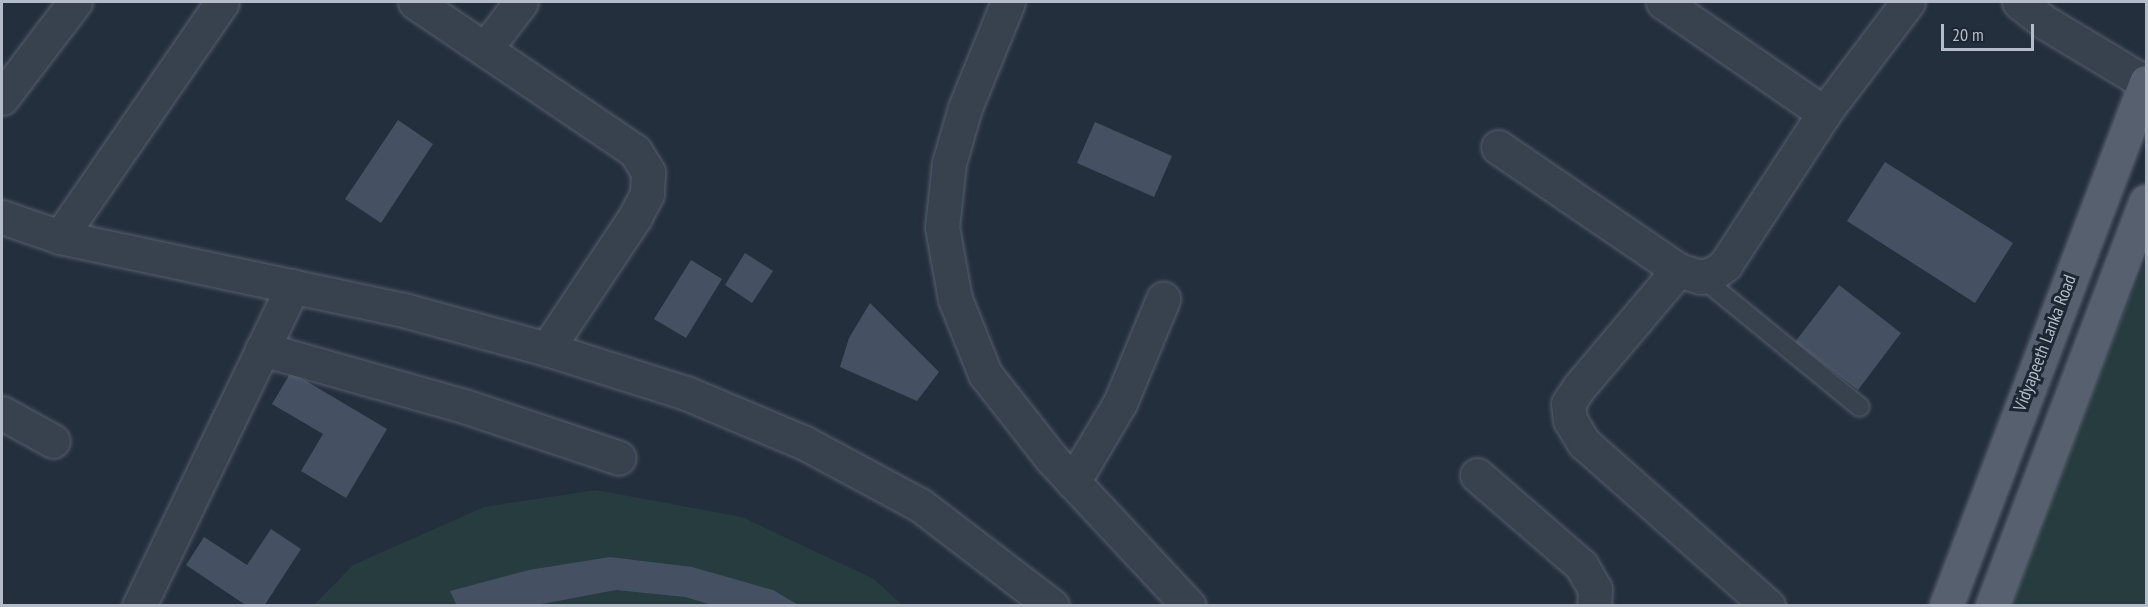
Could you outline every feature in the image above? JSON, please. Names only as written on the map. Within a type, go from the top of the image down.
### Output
[{"type":"main road","name":"Vidyapeeth Lanka Road","points":[[1946,606],[2146,83]]},
{"type":"main road","points":[[1992,606],[2146,201]]},
{"type":"street","points":[[2,98],[75,2]]},
{"type":"street","points":[[60,237],[222,2]]},
{"type":"street","points":[[415,2],[635,151],[648,172],[647,194],[634,217],[547,349]]},
{"type":"street","points":[[485,50],[521,2]]},
{"type":"street","points":[[1008,2],[965,108],[949,163],[942,227],[955,299],[985,374],[1073,482],[1189,606]]},
{"type":"street","points":[[1663,2],[1824,113]]},
{"type":"street","points":[[1768,606],[1584,443],[1570,420],[1568,404],[1579,387],[1690,274],[1725,266],[1824,113],[1908,2]]},
{"type":"street","points":[[2019,2],[2046,23],[2146,83]]},
{"type":"street","points":[[1498,147],[1690,274]]},
{"type":"street","points":[[2,217],[60,237],[293,286],[547,349],[686,393],[805,443],[920,505],[1052,606]]},
{"type":"street","points":[[139,606],[293,286]]},
{"type":"street","points":[[1073,482],[1115,413],[1163,299]]},
{"type":"street","points":[[262,349],[467,407],[619,458]]},
{"type":"street","points":[[2,413],[53,441]]},
{"type":"street","points":[[1477,475],[1581,565],[1595,589],[1594,606]]},
{"type":"lane","points":[[1690,274],[1860,407]]},
{"type":"green space","points":[[2146,261],[2146,605],[1999,606],[2053,477]]},
{"type":"green space","points":[[596,490],[742,517],[874,579],[902,605],[313,606],[353,565],[484,507]]},
{"type":"building","points":[[398,120],[433,144],[381,223],[345,199]]},
{"type":"building","points":[[1095,122],[1172,156],[1154,197],[1077,163]]},
{"type":"building","points":[[1885,162],[2013,243],[1975,303],[1847,221]]},
{"type":"building","points":[[745,253],[773,271],[752,303],[725,285]]},
{"type":"building","points":[[691,260],[722,279],[686,338],[654,319]]},
{"type":"building","points":[[1839,285],[1901,333],[1858,390],[1795,342]]},
{"type":"building","points":[[870,303],[939,372],[917,401],[840,367],[849,338]]},
{"type":"building","points":[[291,372],[387,429],[346,498],[301,471],[323,434],[272,404]]},
{"type":"building","points":[[271,529],[301,549],[264,606],[247,606],[186,565],[204,537],[247,565]]},
{"type":"building","points":[[610,557],[692,567],[773,590],[800,606],[715,606],[685,597],[616,590],[531,606],[457,606],[450,591],[529,570]]}]
